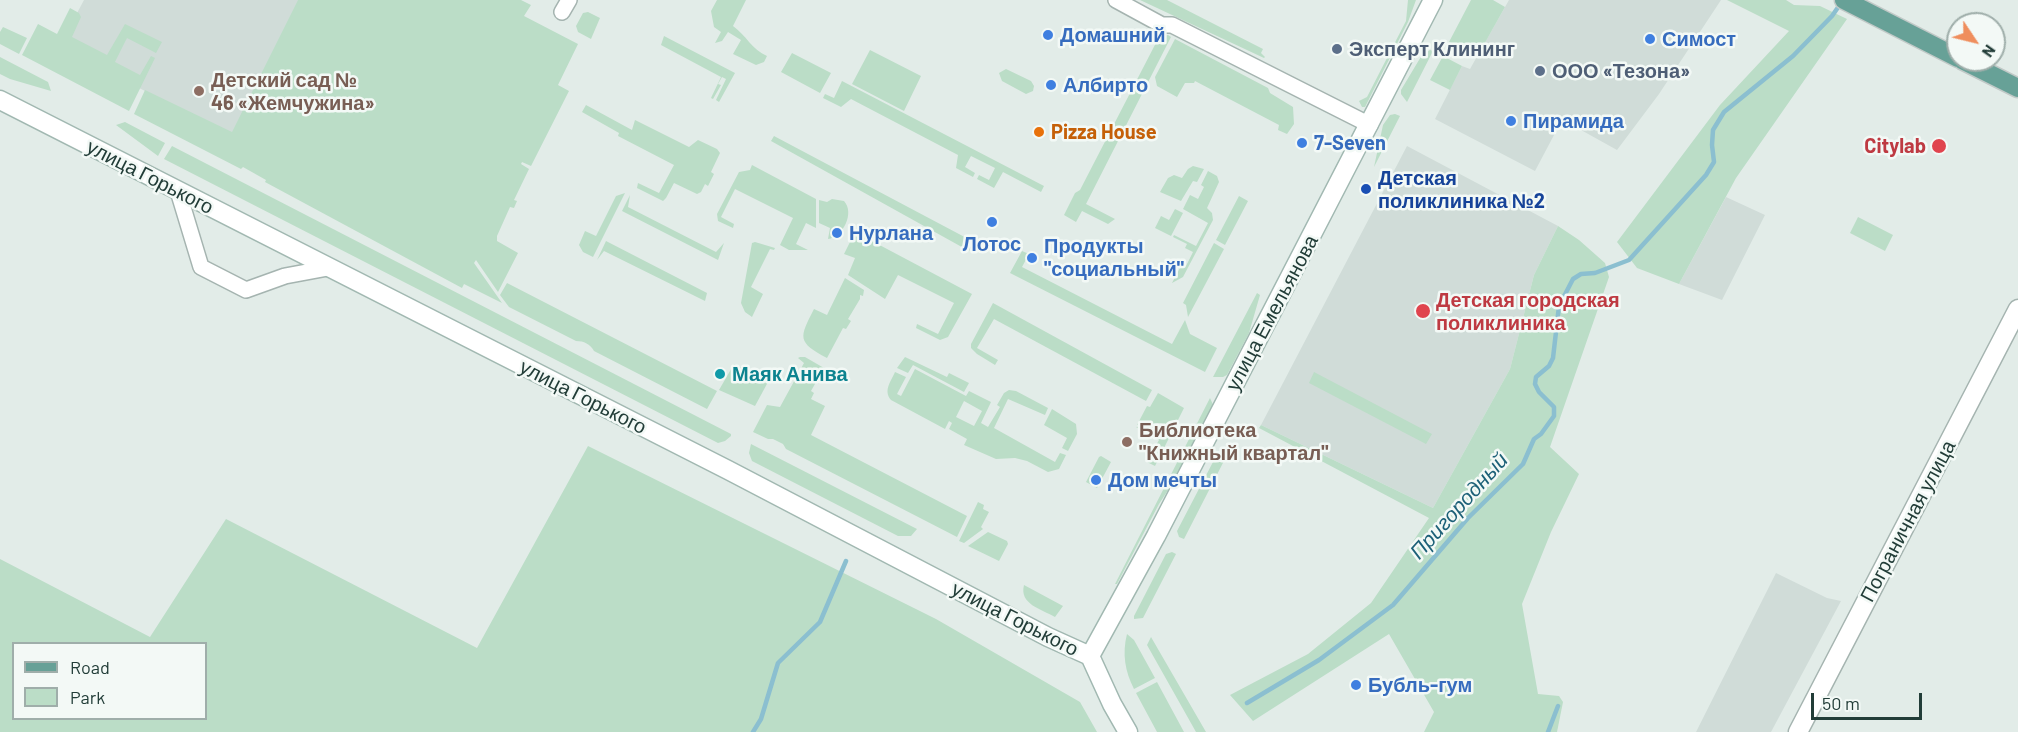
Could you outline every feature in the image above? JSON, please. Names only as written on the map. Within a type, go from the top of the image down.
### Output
[{"type":"main road","name":"улица Емельянова","points":[[1090,656],[1114,616],[1433,0]]},
{"type":"main road","points":[[1848,2],[1946,52]]},
{"type":"main road","points":[[1986,72],[2018,88]]},
{"type":"main road","name":"улица Горького","points":[[0,100],[717,465],[1048,637],[1090,656],[1128,732]]},
{"type":"main road","name":"Пограничная улица","points":[[1798,732],[2018,309]]},
{"type":"street","points":[[1116,0],[1162,25],[1172,25],[1370,125]]},
{"type":"street","points":[[178,191],[201,267],[246,290],[285,276],[328,268]]},
{"type":"shaded area","name":"Детский сад № 46 «Жемчужина»","points":[[84,0],[300,0],[231,135],[59,47]]},
{"type":"shaded area","points":[[1509,0],[1721,0],[1659,94],[1617,150],[1563,118],[1535,171],[1435,119],[1462,66],[1470,69]]},
{"type":"shaded area","name":"Детская городская поликлиника","points":[[1407,146],[1558,226],[1534,275],[1510,369],[1433,508],[1261,425]]},
{"type":"shaded area","points":[[1726,197],[1765,215],[1722,300],[1679,284]]},
{"type":"shaded area","points":[[1776,573],[1827,598],[1841,601],[1771,732],[1696,732]]},
{"type":"green space","points":[[298,0],[521,0],[531,5],[524,16],[578,44],[558,85],[569,91],[531,166],[522,162],[521,164],[529,169],[514,200],[517,201],[514,208],[510,207],[497,236],[497,241],[518,253],[498,292],[476,260],[474,263],[502,303],[464,284],[462,288],[265,182],[266,180],[243,167],[241,169],[134,114],[145,90],[232,132]]},
{"type":"green space","points":[[717,0],[746,0],[733,26],[757,50],[767,56],[764,62],[756,65],[733,54],[741,40],[728,32],[722,41],[715,43],[721,32],[714,27],[711,11]]},
{"type":"green space","points":[[1140,0],[1167,0],[1263,49],[1261,53],[1265,57],[1264,58]]},
{"type":"green space","points":[[1408,0],[1416,0],[1408,22],[1365,107],[1362,107],[1359,101],[1367,97],[1406,21]]},
{"type":"green space","points":[[1471,0],[1493,0],[1505,7],[1477,57],[1449,42]]},
{"type":"green space","points":[[1727,0],[1786,0],[1794,5],[1820,6],[1847,19],[1736,178],[1679,284],[1637,268],[1617,242],[1720,105],[1789,31]]},
{"type":"green space","points":[[70,8],[79,13],[81,17],[72,37],[107,55],[125,24],[162,42],[156,53],[127,38],[115,62],[140,75],[151,56],[155,58],[129,111],[22,55],[38,24],[57,34]]},
{"type":"green space","points":[[588,12],[600,18],[591,39],[578,32],[576,26],[583,13]]},
{"type":"green space","points":[[3,27],[27,38],[19,54],[0,44],[0,32]]},
{"type":"green space","points":[[1168,35],[1171,37],[1086,204],[1115,219],[1108,224],[1082,211],[1076,222],[1064,215],[1075,193],[1080,190],[1159,37]]},
{"type":"green space","points":[[664,36],[735,73],[719,102],[716,100],[726,79],[722,77],[718,84],[721,85],[713,99],[711,98],[721,77],[661,45]]},
{"type":"green space","points":[[1175,39],[1268,88],[1270,93],[1293,107],[1294,124],[1287,134],[1278,130],[1279,125],[1195,81],[1185,83],[1177,97],[1157,86],[1155,77]]},
{"type":"green space","points":[[870,50],[921,76],[904,111],[852,84]]},
{"type":"green space","points":[[1430,50],[1433,51],[1407,102],[1401,90],[1422,55]]},
{"type":"green space","points":[[792,53],[831,73],[820,93],[781,72]]},
{"type":"green space","points":[[1443,56],[1462,66],[1450,90],[1430,80]]},
{"type":"green space","points":[[0,57],[48,82],[51,91],[0,74]]},
{"type":"green space","points":[[1006,69],[1031,81],[1034,86],[1033,91],[1026,94],[1002,81],[999,73]]},
{"type":"green space","points":[[842,81],[1044,186],[1041,192],[1003,172],[994,188],[977,179],[979,175],[989,180],[995,168],[971,156],[965,167],[975,173],[973,177],[956,168],[958,155],[851,99],[841,107],[823,98],[825,94],[834,98]]},
{"type":"green space","points":[[586,105],[632,130],[635,120],[689,147],[698,140],[717,149],[720,153],[711,172],[714,174],[708,186],[705,184],[701,192],[697,194],[674,183],[663,201],[637,188],[638,183],[659,193],[674,165],[618,136],[619,133],[582,112]]},
{"type":"green space","points":[[1390,115],[1400,116],[1374,167],[1383,125]]},
{"type":"green space","points":[[125,122],[165,143],[158,156],[116,125]]},
{"type":"green space","points":[[774,136],[974,242],[969,251],[771,141]]},
{"type":"green space","points":[[172,146],[731,436],[718,443],[164,159]]},
{"type":"green space","points":[[752,165],[816,199],[816,228],[806,223],[796,244],[808,250],[789,250],[780,245],[793,218],[735,189],[721,217],[734,224],[733,228],[718,221],[717,214],[739,172],[750,170]]},
{"type":"green space","points":[[1193,166],[1204,169],[1197,182],[1193,181],[1181,201],[1160,192],[1168,178],[1174,175],[1182,178]]},
{"type":"green space","points":[[1208,171],[1217,176],[1219,182],[1207,208],[1212,213],[1213,220],[1183,277],[1172,283],[1182,264],[1186,266],[1193,252],[1185,248],[1187,244],[1173,237],[1174,235],[1196,246],[1208,223],[1183,209],[1190,195],[1198,199],[1204,187],[1201,185]]},
{"type":"green space","points":[[625,193],[593,257],[583,252],[579,245],[585,231],[596,236],[616,196]]},
{"type":"green space","points":[[630,195],[628,207],[716,252],[724,243],[718,260],[622,211]]},
{"type":"green space","points":[[1239,196],[1248,201],[1225,245],[1216,240]]},
{"type":"green space","points":[[832,199],[844,201],[848,218],[843,229],[828,239],[830,228],[819,223],[819,200],[827,202]]},
{"type":"green space","points":[[1175,209],[1183,213],[1171,236],[1155,228],[1161,216],[1169,220]]},
{"type":"green space","points":[[1858,217],[1893,235],[1885,251],[1850,233]]},
{"type":"green space","points":[[1558,226],[1579,240],[1605,263],[1609,277],[1550,447],[1579,474],[1551,532],[1522,604],[1538,694],[1559,696],[1563,702],[1557,732],[1424,732],[1434,712],[1389,634],[1253,721],[1230,695],[1308,654],[1371,603],[1429,518],[1259,428],[1261,425],[1433,508],[1510,369],[1534,275]]},
{"type":"green space","points":[[855,232],[972,294],[948,337],[940,340],[916,328],[917,324],[938,334],[954,303],[898,275],[885,299],[848,275],[855,258],[844,254]]},
{"type":"green space","points":[[606,241],[707,293],[705,301],[604,251],[597,260]]},
{"type":"green space","points":[[752,243],[775,248],[770,249],[751,287],[763,294],[752,317],[745,312],[741,303]]},
{"type":"green space","points":[[1214,243],[1224,249],[1188,317],[1186,305],[1183,303]]},
{"type":"green space","points":[[1022,251],[1029,254],[1022,267],[1172,344],[1185,320],[1190,334],[1217,348],[1205,372],[1010,273]]},
{"type":"green space","points":[[845,278],[864,290],[863,296],[860,295],[848,319],[851,321],[846,329],[843,328],[827,358],[806,343],[805,327],[814,309],[827,315]]},
{"type":"green space","points":[[507,283],[717,391],[707,409],[594,351],[586,343],[576,341],[509,307],[500,295]]},
{"type":"green space","points":[[1257,293],[1260,295],[1249,333],[1227,375],[1213,377]]},
{"type":"green space","points":[[993,303],[1152,390],[1146,401],[994,319],[977,348],[998,360],[995,365],[977,354],[971,348],[971,344]]},
{"type":"green space","points":[[805,357],[824,368],[811,391],[814,393],[811,399],[825,406],[811,435],[967,516],[957,537],[786,449],[783,444],[753,432],[767,405],[780,407],[804,363],[798,358]]},
{"type":"green space","points":[[905,357],[947,377],[949,373],[969,383],[964,392],[913,365],[908,373],[897,368]]},
{"type":"green space","points":[[734,364],[768,382],[755,406],[719,390]]},
{"type":"green space","points":[[915,369],[966,396],[969,391],[991,402],[981,423],[988,427],[1000,407],[997,405],[1004,393],[1009,390],[1016,391],[1048,408],[1045,415],[1008,399],[994,428],[1055,462],[1060,453],[1066,455],[1059,469],[1048,472],[1027,461],[1015,458],[996,459],[964,445],[967,439],[949,429],[952,423],[949,421],[945,429],[891,400],[888,390],[895,372],[906,377],[897,394],[901,396]],"holes":[[[964,401],[982,411],[974,426],[956,417]]]},
{"type":"green space","points":[[1314,372],[1432,434],[1426,444],[1309,383]]},
{"type":"green space","points":[[1158,393],[1184,408],[1174,428],[1160,423],[1137,425],[1147,406],[1150,407]]},
{"type":"green space","points":[[1210,398],[1215,409],[1195,449],[1159,504],[1115,584]]},
{"type":"green space","points":[[1052,409],[1076,424],[1077,434],[1068,451],[1062,448],[1067,438],[1044,425]]},
{"type":"green space","points":[[1160,425],[1173,430],[1155,466],[1147,462],[1159,440],[1136,427]]},
{"type":"green space","points":[[751,444],[917,529],[911,536],[898,536],[752,461],[749,453]]},
{"type":"green space","points":[[588,446],[936,619],[1080,702],[1097,732],[0,732],[0,559],[150,637],[226,519],[477,648]]},
{"type":"green space","points":[[1101,456],[1111,462],[1097,488],[1086,482]]},
{"type":"green space","points":[[1226,457],[1184,539],[1179,537],[1177,531],[1213,462]]},
{"type":"green space","points":[[978,502],[984,505],[983,509],[989,512],[981,527],[983,529],[964,543],[959,541]]},
{"type":"green space","points":[[988,532],[1007,541],[1008,544],[999,561],[968,546]]},
{"type":"green space","points":[[1172,552],[1176,554],[1143,618],[1134,619],[1166,554]]},
{"type":"green space","points":[[1024,585],[1063,606],[1055,617],[1028,601],[1023,592]]},
{"type":"green space","points":[[1127,634],[1134,640],[1155,678],[1134,689],[1125,662]]},
{"type":"green space","points":[[1151,637],[1206,732],[1196,732],[1147,645]]},
{"type":"green space","points":[[1157,682],[1184,732],[1157,732],[1136,693]]},
{"type":"waterway","name":"Пригородный","points":[[1247,703],[1319,660],[1393,605],[1468,518],[1523,464],[1534,439],[1541,434],[1554,416],[1554,407],[1539,392],[1535,384],[1536,377],[1549,366],[1553,358],[1559,306],[1573,279],[1581,274],[1595,273],[1629,260],[1706,175],[1714,162],[1713,130],[1724,112],[1793,56],[1832,16],[1841,3]]},
{"type":"waterway","points":[[753,732],[761,719],[778,663],[820,622],[846,561]]},
{"type":"waterway","points":[[1548,732],[1558,706]]},
{"type":"place","name":"Домашний","points":[[1048,35]]},
{"type":"place","name":"Симост","points":[[1650,39]]},
{"type":"place","name":"Эксперт Клининг","points":[[1337,49]]},
{"type":"place","name":"ООО «Тезона»","points":[[1540,71]]},
{"type":"place","name":"Албирто","points":[[1051,85]]},
{"type":"place","name":"Детский сад № 46 «Жемчужина»","points":[[199,91]]},
{"type":"place","name":"Пирамида","points":[[1511,121]]},
{"type":"place","name":"Pizza House","points":[[1039,132]]},
{"type":"place","name":"7-Seven","points":[[1302,143]]},
{"type":"place","name":"Citylab","points":[[1939,146]]},
{"type":"place","name":"Детская поликлиника №2","points":[[1366,189]]},
{"type":"place","name":"Лотос","points":[[992,222]]},
{"type":"place","name":"Нурлана","points":[[837,233]]},
{"type":"place","name":"Продукты \"социальный\"","points":[[1032,258]]},
{"type":"place","name":"Детская городская поликлиника","points":[[1423,311]]},
{"type":"place","name":"Маяк Анива","points":[[720,374]]},
{"type":"place","name":"Библиотека \"Книжный квартал\"","points":[[1127,442]]},
{"type":"place","name":"Дом мечты","points":[[1096,480]]},
{"type":"place","name":"Бубль-гум","points":[[1356,685]]}]
